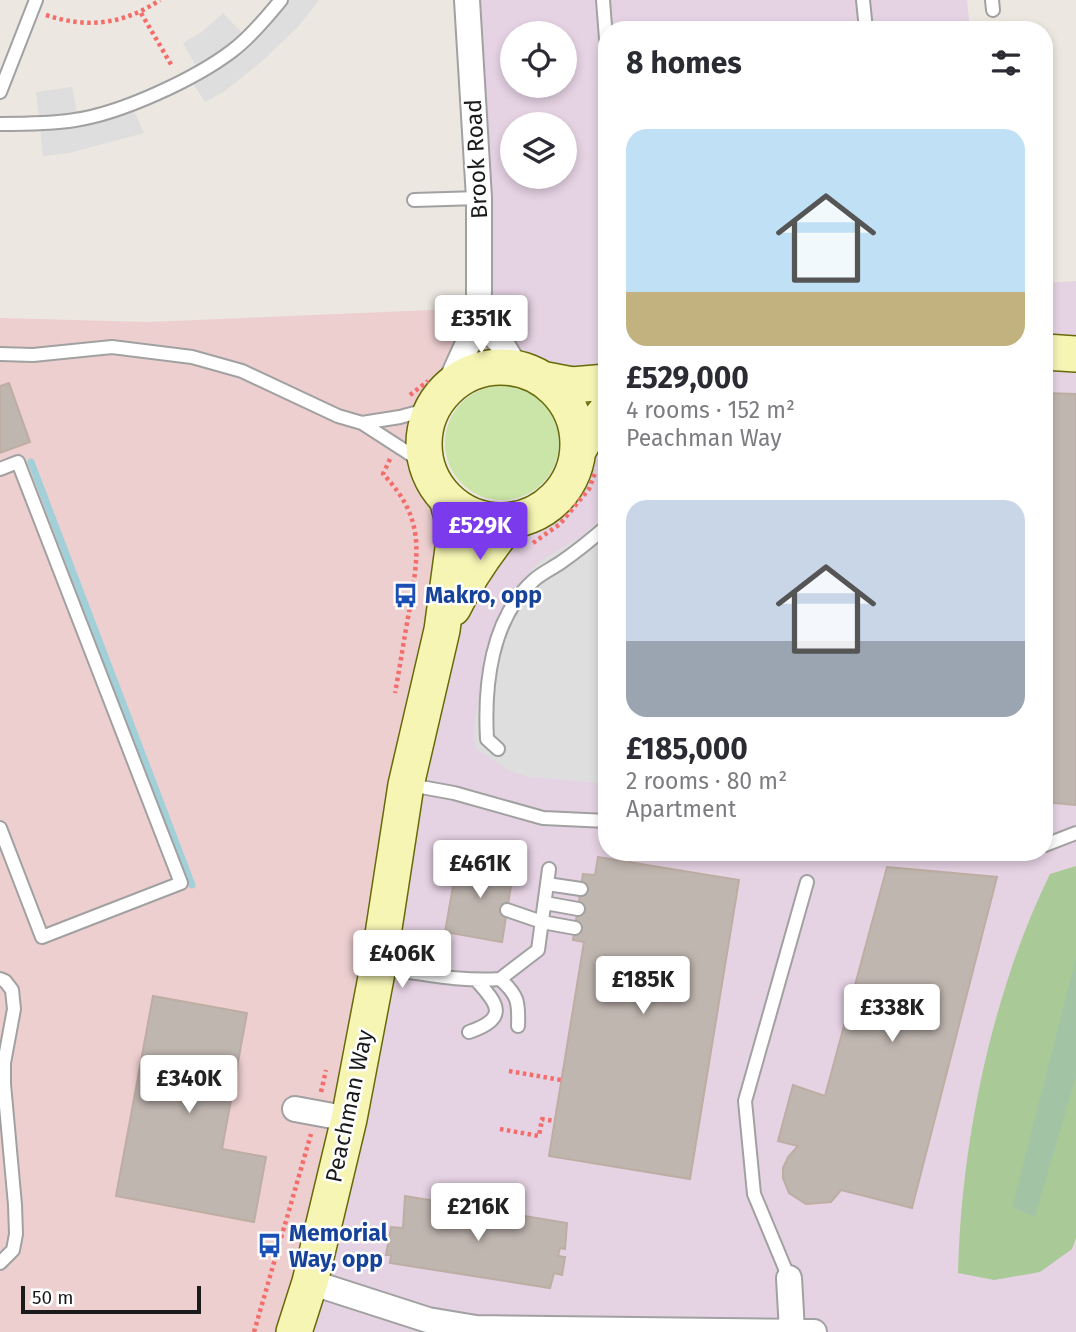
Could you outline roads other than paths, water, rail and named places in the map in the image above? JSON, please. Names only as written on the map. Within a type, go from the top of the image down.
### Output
[{"type":"street","name":"Brook Road","points":[[441,396],[479,319],[479,198],[467,0]]},
{"type":"street","points":[[479,319],[501,343],[514,366]]},
{"type":"street","points":[[1053,353],[1076,354]]},
{"type":"street","points":[[441,396],[481,369],[514,366],[546,380],[572,384],[598,383]]},
{"type":"street","points":[[546,380],[566,401],[577,427],[579,449]]},
{"type":"street","name":"Peachman Way","points":[[294,1332],[310,1282],[349,1119],[378,967],[406,785],[442,630],[454,525],[447,499],[427,465],[424,452],[427,422],[441,396]]},
{"type":"street","points":[[579,449],[598,423]]},
{"type":"street","name":"Peachman Way","points":[[442,630],[483,555],[509,523],[539,511],[558,496],[571,477],[579,449]]},
{"type":"street","name":"Peachman Way","points":[[447,499],[477,517],[509,523]]},
{"type":"street","points":[[295,1109],[349,1119]]},
{"type":"street","points":[[310,1282],[428,1320],[477,1328],[803,1331],[789,1278]]},
{"type":"lane","points":[[603,0],[605,21]]},
{"type":"lane","points":[[863,0],[865,21]]},
{"type":"lane","points":[[0,124],[78,120],[131,104],[181,82],[234,50],[276,2]]},
{"type":"lane","points":[[0,92],[34,5]]},
{"type":"lane","points":[[414,200],[479,198]]},
{"type":"lane","points":[[0,354],[33,355],[112,347],[192,357],[242,370],[338,416],[362,424],[427,465]]},
{"type":"lane","points":[[362,424],[400,418],[441,396]]},
{"type":"lane","points":[[0,469],[18,462],[181,883],[42,937],[0,828]]},
{"type":"lane","points":[[498,749],[487,738],[487,692],[498,635],[532,581],[562,562],[598,533]]},
{"type":"lane","points":[[406,785],[454,793],[543,818],[598,821]]},
{"type":"lane","points":[[1053,842],[1076,833]]},
{"type":"lane","points":[[378,967],[477,981],[500,979],[537,950],[549,869]]},
{"type":"lane","points":[[789,1278],[754,1195],[745,1101],[807,882]]},
{"type":"lane","points":[[547,884],[581,889]]},
{"type":"lane","points":[[545,903],[578,909]]},
{"type":"lane","points":[[507,910],[542,922],[575,928]]},
{"type":"lane","points":[[0,979],[12,990],[15,1009],[5,1063],[5,1084],[16,1234],[13,1250],[0,1263]]},
{"type":"lane","points":[[500,979],[513,990],[519,1007],[518,1026]]},
{"type":"lane","points":[[469,1031],[492,1020],[496,1009],[495,1000],[477,981]]},
{"type":"waterway","points":[[31,462],[192,885]]},
{"type":"place","name":"Makro, opp","points":[[405,595]]},
{"type":"place","name":"Memorial Way, opp","points":[[269,1246]]}]
